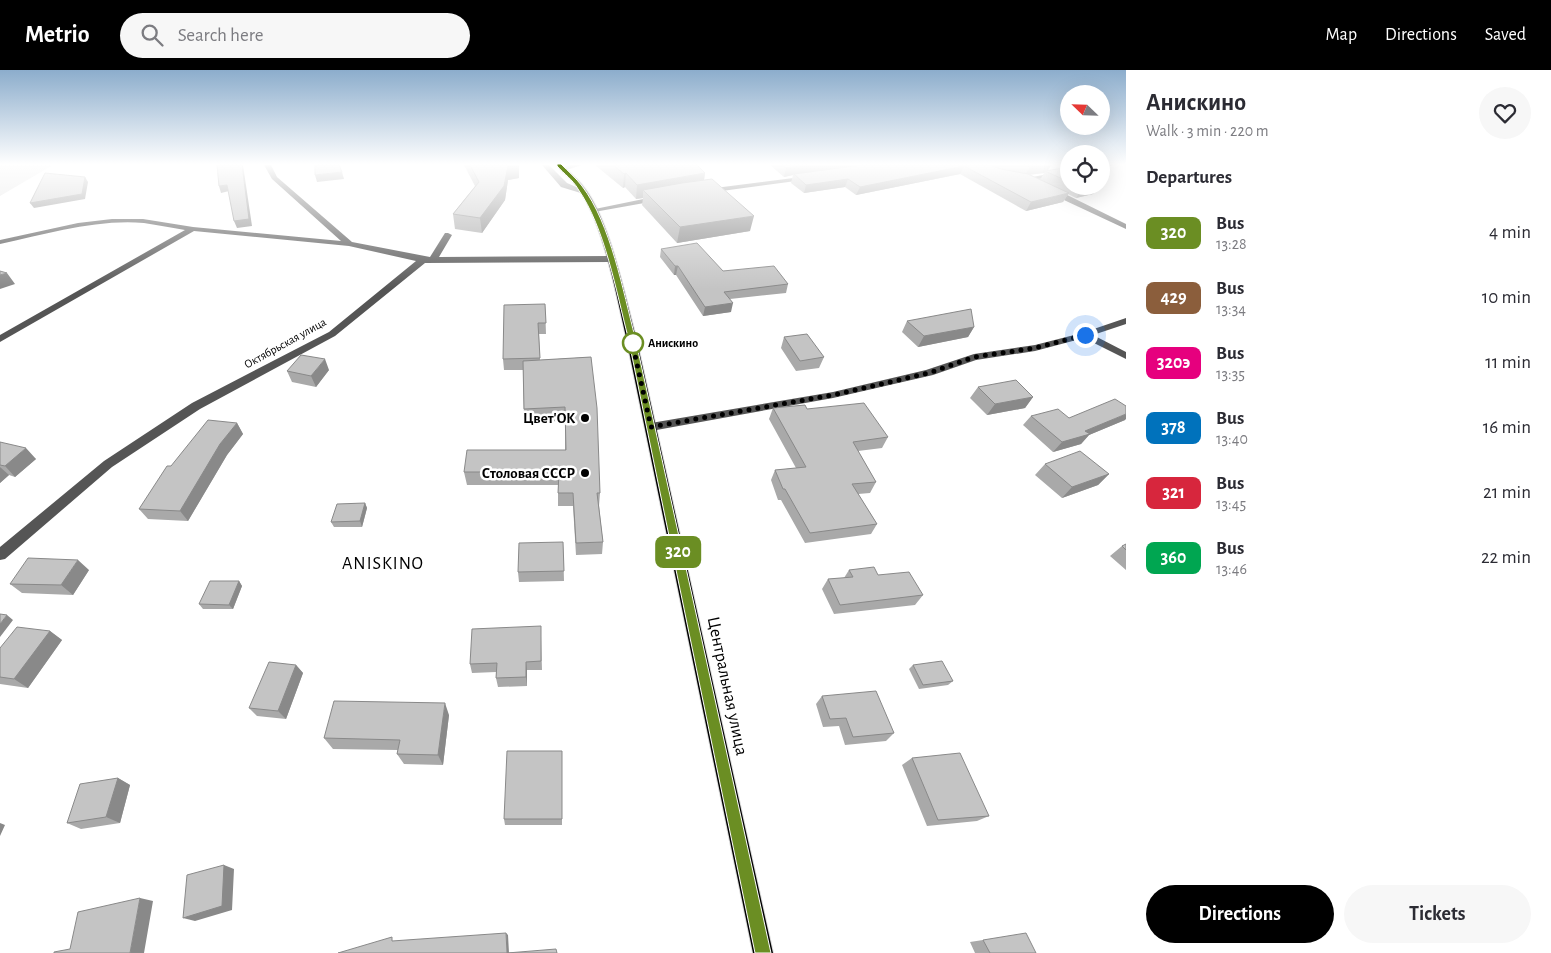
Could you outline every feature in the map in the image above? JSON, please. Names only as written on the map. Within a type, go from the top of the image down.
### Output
[{"type":"main road","name":"Центральная улица","points":[[592,206],[611,259],[631,337],[763,953]]},
{"type":"street","points":[[306,206],[348,244]]},
{"type":"street","points":[[594,210],[615,206]]},
{"type":"street","points":[[1083,206],[1126,227]]},
{"type":"street","points":[[0,242],[78,225],[112,221],[143,221],[193,229],[348,244],[428,260],[611,259]]},
{"type":"street","points":[[0,339],[193,229]]},
{"type":"street","points":[[428,260],[448,235]]},
{"type":"street","name":"Октябрьская улица","points":[[0,554],[108,464],[196,406],[332,334],[428,260]]},
{"type":"street","points":[[651,427],[833,395],[929,373],[974,357],[1035,348],[1085,335],[1126,321]]},
{"type":"street","points":[[1085,335],[1126,356]]},
{"type":"building","points":[[231,206],[247,206],[249,219],[234,221]]},
{"type":"building","points":[[459,206],[489,206],[480,218],[453,214]]},
{"type":"building","points":[[659,206],[743,206],[754,216],[680,227]]},
{"type":"building","points":[[697,243],[723,271],[774,266],[788,284],[724,292],[733,303],[705,307],[678,266],[675,266],[661,249]]},
{"type":"building","points":[[545,304],[546,323],[538,323],[540,358],[503,359],[504,305]]},
{"type":"building","points":[[971,309],[974,327],[924,336],[907,321]]},
{"type":"building","points":[[807,334],[824,357],[800,361],[784,337]]},
{"type":"building","points":[[301,355],[325,359],[311,376],[287,371]]},
{"type":"building","points":[[591,357],[597,408],[600,493],[597,493],[603,542],[576,543],[573,493],[558,493],[559,472],[464,472],[467,450],[566,450],[565,407],[524,409],[523,361]]},
{"type":"building","points":[[1016,380],[1033,397],[995,404],[978,387]]},
{"type":"building","points":[[1115,399],[1126,406],[1126,414],[1085,431],[1090,434],[1062,442],[1031,416],[1058,409],[1069,418]]},
{"type":"building","points":[[864,403],[888,437],[853,442],[876,482],[852,484],[877,524],[810,533],[785,489],[783,489],[775,470],[806,467],[773,408],[805,405],[807,409]]},
{"type":"building","points":[[208,420],[237,423],[220,444],[180,511],[139,509],[167,466],[171,466]]},
{"type":"building","points":[[0,442],[26,448],[5,466],[0,465]]},
{"type":"building","points":[[1080,451],[1109,474],[1072,487],[1045,464]]},
{"type":"building","points":[[365,503],[360,521],[331,522],[337,504]]},
{"type":"building","points":[[563,542],[564,571],[518,572],[519,543]]},
{"type":"building","points":[[28,558],[78,560],[61,585],[10,584]]},
{"type":"building","points":[[874,567],[878,575],[909,572],[923,595],[840,605],[828,579],[853,577],[849,570]]},
{"type":"building","points":[[210,581],[239,581],[229,605],[199,604]]},
{"type":"building","points":[[0,614],[7,615],[0,624]]},
{"type":"building","points":[[541,626],[541,661],[526,662],[526,677],[496,678],[497,663],[470,664],[472,629]]},
{"type":"building","points":[[17,627],[50,631],[14,679],[0,677],[0,648]]},
{"type":"building","points":[[942,661],[953,681],[923,685],[913,665]]},
{"type":"building","points":[[269,662],[296,665],[278,711],[249,708]]},
{"type":"building","points":[[876,691],[894,733],[853,737],[846,718],[830,719],[822,696]]},
{"type":"building","points":[[334,701],[445,703],[438,755],[397,754],[400,740],[324,738]]},
{"type":"building","points":[[507,751],[562,751],[562,819],[504,819]]},
{"type":"building","points":[[960,753],[989,816],[938,820],[912,758]]},
{"type":"building","points":[[118,778],[106,817],[67,823],[80,784]]},
{"type":"building","points":[[224,865],[222,906],[183,918],[187,875]]},
{"type":"building","points":[[140,898],[130,953],[54,953],[70,949],[78,912]]},
{"type":"building","points":[[506,933],[507,953],[338,953],[392,937],[392,941]]},
{"type":"building","points":[[1026,933],[1036,953],[990,953],[983,940]]},
{"type":"building","points":[[556,949],[557,953],[507,953]]},
{"type":"bus line","name":"320","points":[[592,206],[611,259],[644,392],[763,953]]},
{"type":"place","name":"Анискино","points":[[633,343]]},
{"type":"place","name":"Цвет'OK","points":[[585,418]]},
{"type":"place","name":"Столовая СССР","points":[[585,473]]},
{"type":"district","name":"ANISKINO","points":[[383,564]]},
{"type":"route","points":[[633,343],[631,337],[651,427],[833,395],[929,373],[974,357],[1035,348],[1085,335]]}]
